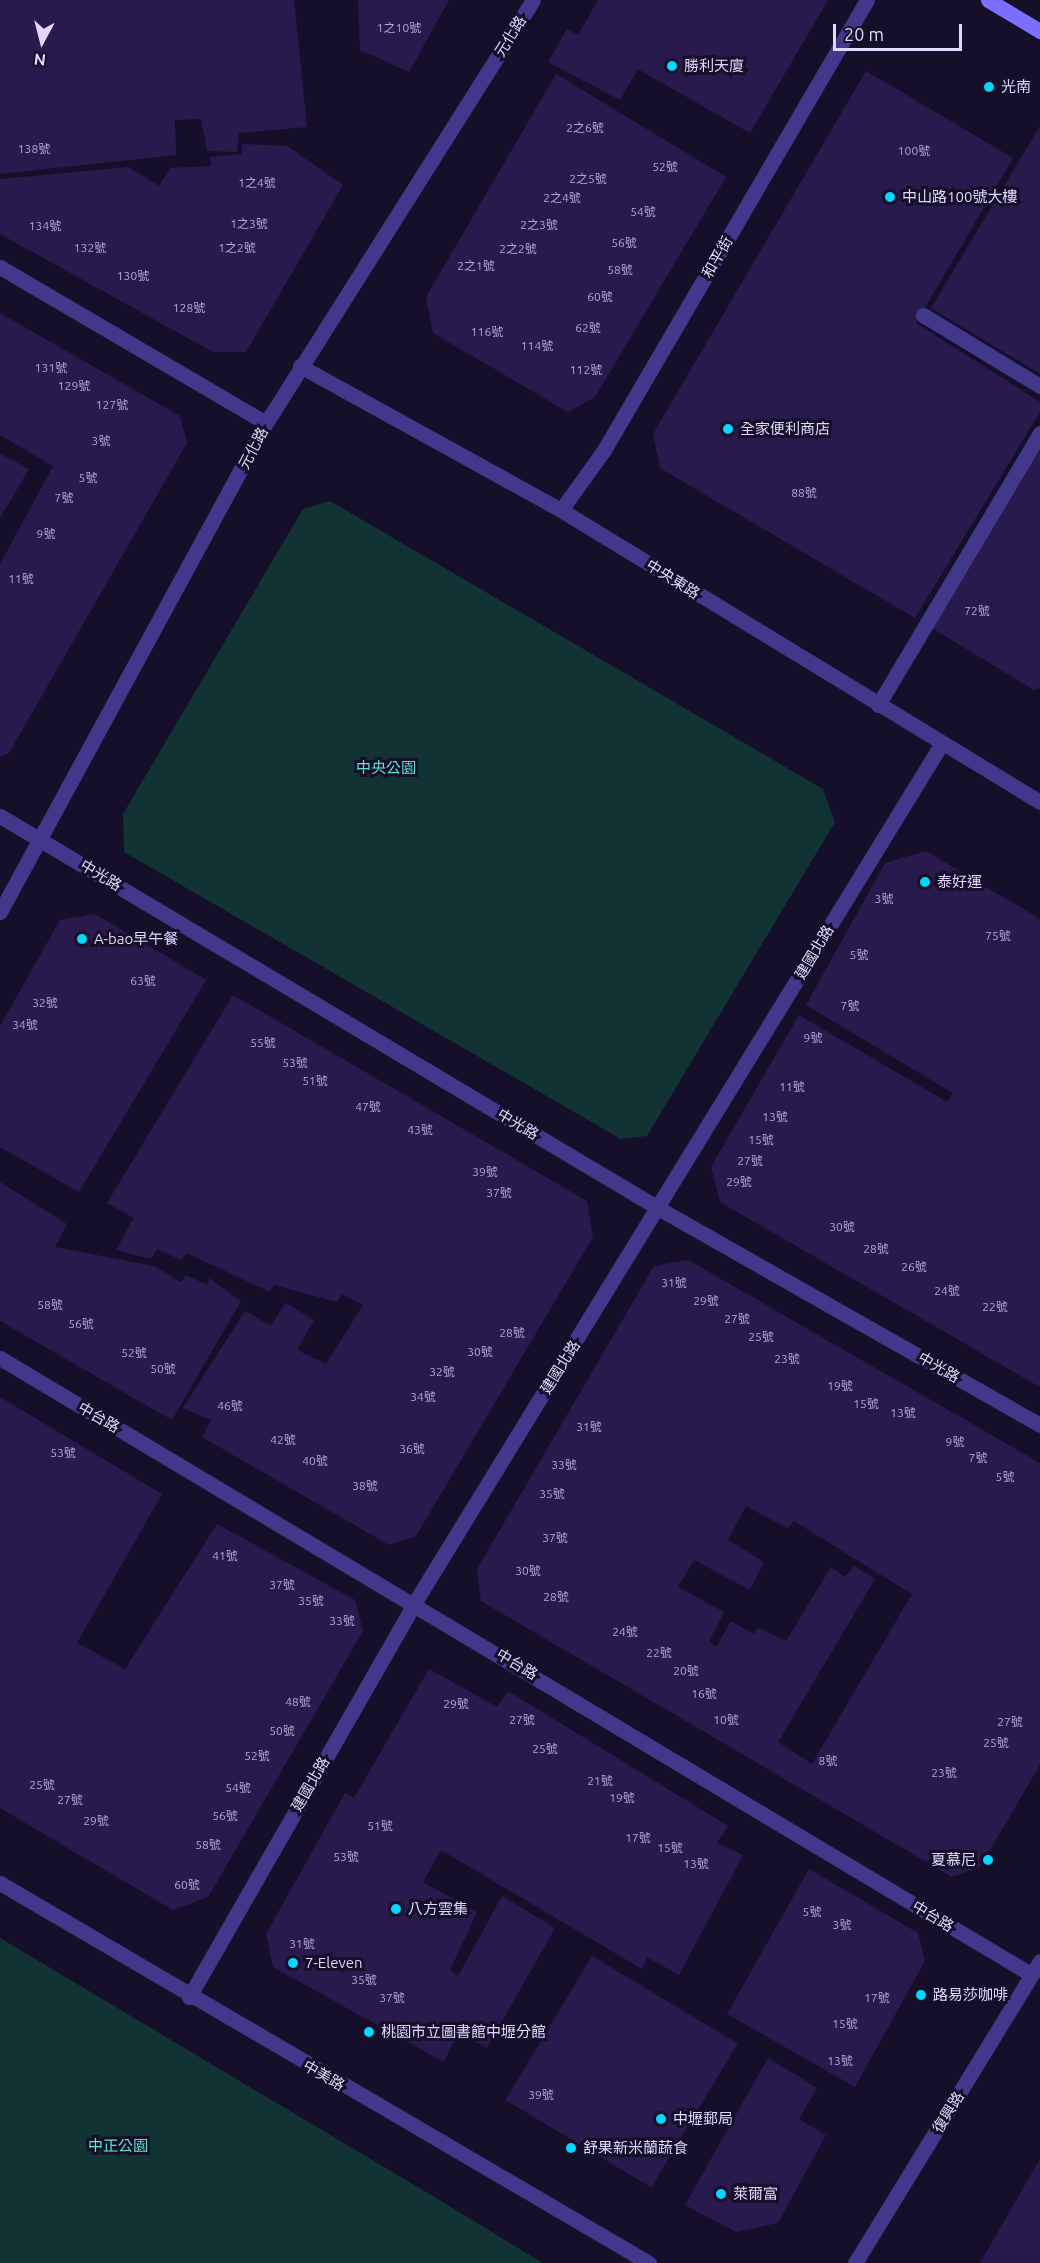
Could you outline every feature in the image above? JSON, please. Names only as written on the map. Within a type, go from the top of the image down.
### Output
[{"type":"main road","points":[[988,0],[1040,31]]},
{"type":"street","name":"元化路","points":[[0,912],[43,840],[266,423],[533,0]]},
{"type":"street","name":"和平街","points":[[561,510],[604,450],[867,0]]},
{"type":"street","points":[[0,267],[266,423]]},
{"type":"street","points":[[923,315],[1040,386]]},
{"type":"street","name":"中央東路","points":[[300,366],[561,510],[1040,802]]},
{"type":"street","points":[[878,705],[1040,433]]},
{"type":"street","name":"建國北路","points":[[189,1997],[415,1602],[942,743]]},
{"type":"street","name":"中光路","points":[[0,816],[658,1208],[1040,1425]]},
{"type":"street","name":"中台路","points":[[0,1358],[415,1602],[1032,1976]]},
{"type":"street","name":"中美路","points":[[0,1882],[189,1997],[649,2263]]},
{"type":"street","name":"復興路","points":[[855,2263],[1040,1961]]},
{"type":"green space","name":"中央公園","points":[[330,501],[823,789],[835,822],[647,1136],[621,1139],[124,852],[123,814],[303,509]]},
{"type":"green space","name":"中正公園","points":[[0,1938],[441,2201],[543,2263],[0,2263]]},
{"type":"building","points":[[0,0],[294,0],[307,127],[239,133],[237,152],[207,151],[201,119],[175,120],[176,155],[0,174]]},
{"type":"building","points":[[358,0],[449,0],[409,72],[360,50]]},
{"type":"building","name":"勝利天廈","points":[[598,0],[828,0],[750,133],[638,69],[620,100],[548,62],[567,29],[578,35]]},
{"type":"building","points":[[866,71],[1013,158],[916,323],[1040,402],[1040,412],[915,618],[660,468],[653,434]]},
{"type":"building","points":[[556,74],[726,177],[595,397],[568,412],[433,333],[426,297]]},
{"type":"building","points":[[1040,126],[1040,374],[931,308]]},
{"type":"building","points":[[242,144],[287,146],[343,185],[246,352],[213,352],[0,234],[0,179],[128,167],[159,186],[170,168],[211,166],[210,157],[242,154]]},
{"type":"building","points":[[0,313],[180,416],[187,443],[9,753],[0,757],[0,564],[53,466],[0,435]]},
{"type":"building","points":[[1040,450],[1040,688],[1034,690],[932,628]]},
{"type":"building","points":[[0,454],[29,469],[0,518]]},
{"type":"building","points":[[926,851],[1040,919],[1040,1387],[720,1202],[711,1167],[799,1015],[947,1102],[953,1093],[806,1005],[885,863]]},
{"type":"building","points":[[95,914],[206,980],[79,1192],[0,1147],[0,1026],[60,920]]},
{"type":"building","points":[[233,995],[587,1201],[593,1237],[416,1536],[389,1545],[202,1437],[211,1420],[183,1408],[245,1311],[271,1326],[285,1303],[314,1320],[297,1350],[326,1364],[363,1305],[342,1294],[337,1302],[274,1285],[270,1292],[187,1253],[181,1260],[157,1249],[151,1259],[116,1250],[134,1218],[107,1203]]},
{"type":"building","points":[[0,1182],[67,1224],[55,1247],[154,1266],[181,1282],[186,1275],[207,1285],[209,1278],[241,1301],[172,1420],[0,1321]]},
{"type":"building","points":[[688,1260],[1040,1463],[1040,1765],[980,1867],[952,1877],[481,1601],[477,1569],[654,1266]],"holes":[[[746,1506],[787,1528],[794,1521],[912,1594],[812,1764],[778,1742],[875,1579],[854,1566],[845,1577],[831,1567],[786,1641],[759,1628],[753,1634],[731,1621],[716,1647],[709,1641],[724,1612],[678,1587],[694,1560],[750,1590],[764,1562],[728,1540]]]},
{"type":"building","points":[[0,1397],[162,1494],[77,1643],[125,1669],[217,1524],[355,1600],[363,1631],[208,1897],[173,1910],[0,1808]]},
{"type":"building","points":[[429,1669],[497,1707],[508,1691],[728,1826],[717,1843],[743,1855],[679,1975],[647,1957],[642,1969],[441,1850],[423,1882],[477,1912],[450,1970],[458,1976],[502,1896],[555,1928],[487,2048],[458,2033],[444,2062],[273,1967],[266,1934],[345,1793],[354,1798]]},
{"type":"building","points":[[809,1869],[918,1933],[925,1961],[855,2087],[727,2014]]},
{"type":"building","points":[[592,1956],[738,2044],[651,2188],[505,2100]]},
{"type":"building","points":[[768,2058],[817,2088],[799,2119],[826,2135],[778,2223],[736,2232],[685,2205]]},
{"type":"building","points":[[1040,2159],[1040,2263],[980,2263]]},
{"type":"place","name":"勝利天廈","points":[[672,66]]},
{"type":"place","name":"光南","points":[[989,87]]},
{"type":"place","name":"中山路100號大樓","points":[[890,197]]},
{"type":"place","name":"全家便利商店","points":[[728,429]]},
{"type":"place","name":"泰好運","points":[[925,882]]},
{"type":"place","name":"A-bao早午餐","points":[[82,939]]},
{"type":"place","name":"夏慕尼","points":[[988,1860]]},
{"type":"place","name":"八方雲集","points":[[396,1909]]},
{"type":"place","name":"7-Eleven","points":[[293,1963]]},
{"type":"place","name":"路易莎咖啡","points":[[921,1995]]},
{"type":"place","name":"桃園市立圖書館中壢分館","points":[[369,2032]]},
{"type":"place","name":"中壢郵局","points":[[661,2119]]},
{"type":"place","name":"舒果新米蘭蔬食","points":[[571,2148]]},
{"type":"place","name":"萊爾富","points":[[721,2194]]}]
